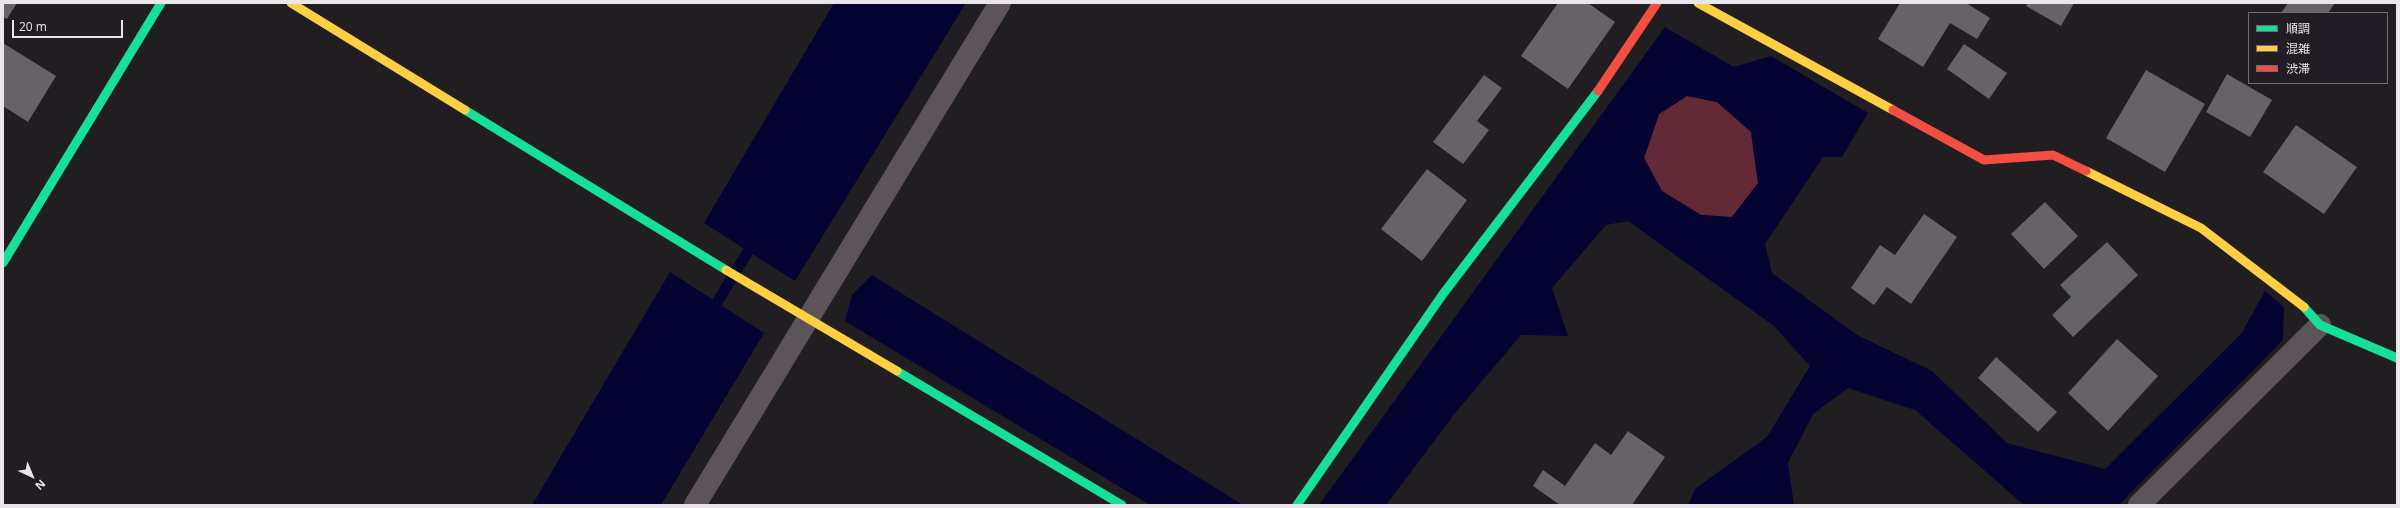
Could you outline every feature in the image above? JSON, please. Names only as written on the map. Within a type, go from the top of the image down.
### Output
[{"type":"street","points":[[3,263],[161,3]]},
{"type":"street","points":[[292,3],[711,261],[1122,505]]},
{"type":"street","points":[[695,505],[809,320],[1000,3]]},
{"type":"street","points":[[1297,505],[1444,294],[1608,78],[1657,3]]},
{"type":"street","points":[[1698,3],[1984,160],[2054,155],[2201,228],[2299,302],[2320,325],[2397,358]]},
{"type":"street","points":[[2140,505],[2320,325]]},
{"type":"shaded area","points":[[834,3],[966,3],[795,281],[704,223]]},
{"type":"shaded area","points":[[1665,27],[1734,67],[1771,56],[1868,113],[1842,157],[1823,157],[1765,244],[1772,273],[1857,335],[1932,371],[2007,443],[2105,469],[2241,334],[2265,291],[2284,307],[2283,340],[2119,505],[2024,505],[1915,410],[1848,388],[1813,414],[1788,463],[1794,505],[1688,505],[1696,488],[1767,437],[1810,366],[1774,326],[1628,221],[1606,225],[1552,288],[1568,336],[1521,335],[1456,412],[1386,505],[1319,505]],"holes":[[[1687,96],[1717,102],[1751,132],[1758,183],[1732,217],[1701,215],[1662,191],[1644,158],[1659,114]]]},
{"type":"shaded area","points":[[1687,96],[1717,102],[1751,132],[1758,183],[1732,217],[1701,215],[1662,191],[1644,158],[1659,114]]},
{"type":"shaded area","points":[[670,272],[764,333],[661,505],[532,505]]},
{"type":"shaded area","points":[[872,275],[1243,505],[1150,505],[845,321],[852,295]]},
{"type":"building","points":[[3,3],[17,3],[7,19],[3,17]]},
{"type":"building","points":[[1558,3],[1588,3],[1615,22],[1568,89],[1521,56]]},
{"type":"building","points":[[1900,3],[1966,3],[1990,18],[1977,39],[1950,23],[1923,67],[1878,39]]},
{"type":"building","points":[[2028,3],[2074,3],[2061,26],[2026,6]]},
{"type":"building","points":[[2288,3],[2335,3],[2329,12],[2282,12]]},
{"type":"building","points":[[3,43],[56,76],[28,122],[3,106]]},
{"type":"building","points":[[1964,44],[2007,73],[1989,99],[1947,69]]},
{"type":"building","points":[[2146,70],[2205,104],[2165,172],[2106,138]]},
{"type":"building","points":[[2227,74],[2272,100],[2250,137],[2206,112]]},
{"type":"building","points":[[1484,75],[1502,88],[1477,121],[1489,130],[1463,164],[1433,142]]},
{"type":"building","points":[[2296,125],[2357,167],[2324,214],[2263,172]]},
{"type":"building","points":[[1427,169],[1467,200],[1422,261],[1381,229]]},
{"type":"building","points":[[2045,202],[2078,236],[2044,269],[2011,234]]},
{"type":"building","points":[[1924,214],[1957,237],[1911,304],[1887,287],[1874,305],[1851,288],[1880,245],[1895,255]]},
{"type":"building","points":[[2107,242],[2138,275],[2073,337],[2052,315],[2071,297],[2060,285]]},
{"type":"building","points":[[2117,339],[2158,376],[2108,431],[2068,393]]},
{"type":"building","points":[[1996,357],[2057,412],[2038,432],[1978,378]]},
{"type":"building","points":[[1628,431],[1665,457],[1632,505],[1560,505],[1533,486],[1543,470],[1565,486],[1595,443],[1611,455]]},
{"type":"waterway","points":[[710,314],[756,238]]},
{"type":"traffic: fast","points":[[3,263],[161,3]]},
{"type":"traffic: fast","points":[[1297,505],[1443,294],[1598,91]]},
{"type":"traffic: fast","points":[[465,110],[726,270]]},
{"type":"traffic: fast","points":[[2304,307],[2320,325],[2397,358]]},
{"type":"traffic: fast","points":[[897,371],[1122,505]]},
{"type":"traffic: slow","points":[[291,3],[465,110]]},
{"type":"traffic: slow","points":[[1698,3],[1893,110]]},
{"type":"traffic: slow","points":[[2086,171],[2201,228],[2304,307]]},
{"type":"traffic: slow","points":[[726,270],[897,371]]},
{"type":"traffic: jam","points":[[1598,91],[1657,3]]},
{"type":"traffic: jam","points":[[1893,110],[1984,160],[2053,155],[2086,171]]}]
